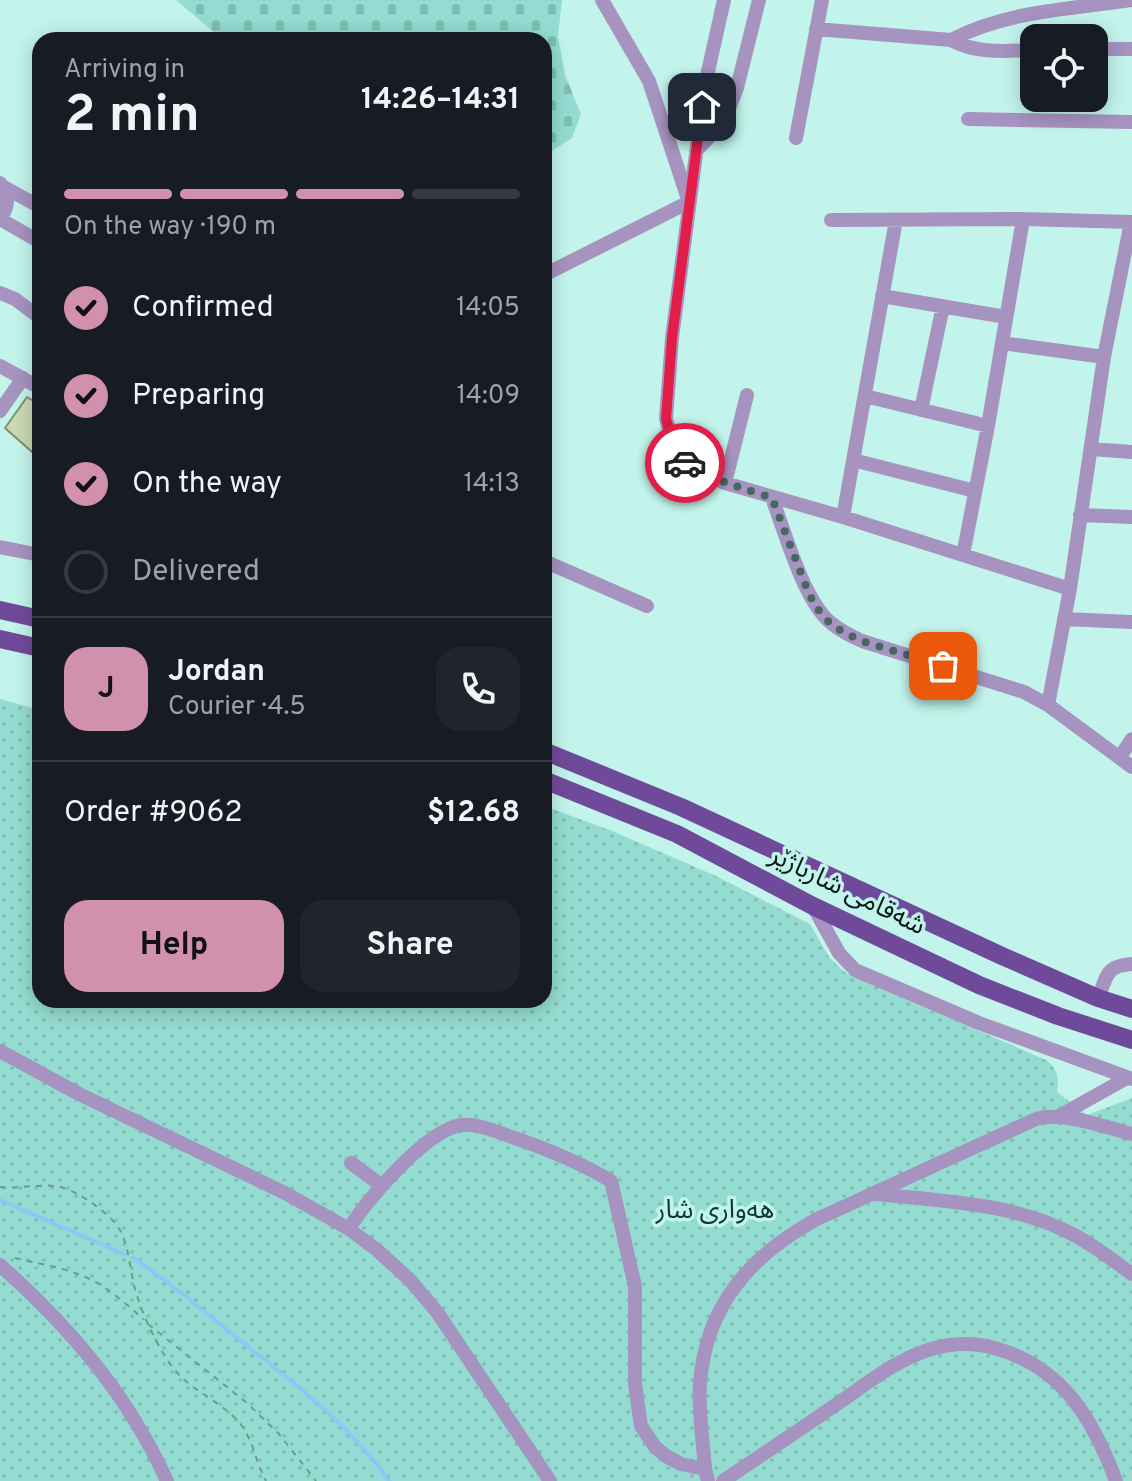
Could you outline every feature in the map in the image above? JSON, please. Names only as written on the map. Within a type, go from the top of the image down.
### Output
[{"type":"main road","points":[[0,610],[32,617]]},
{"type":"main road","points":[[0,639],[32,646]]},
{"type":"main road","name":"شەقامی شارباژێر","points":[[552,754],[681,807],[1002,956],[1098,998],[1132,1009]]},
{"type":"main road","points":[[575,792],[584,767]]},
{"type":"main road","name":"شەقامی شارباژێر","points":[[552,783],[677,834],[813,906],[1002,995],[1132,1040]]},
{"type":"street","points":[[602,0],[649,81],[689,202]]},
{"type":"street","points":[[724,0],[705,85],[672,338],[666,419],[677,457],[725,483],[1070,589]]},
{"type":"street","points":[[696,151],[728,111],[737,88],[759,0]]},
{"type":"street","points":[[796,138],[822,0]]},
{"type":"street","points":[[1031,15],[1040,0]]},
{"type":"street","points":[[951,40],[977,28],[1031,15],[1132,0]]},
{"type":"street","points":[[977,28],[977,50]]},
{"type":"street","points":[[816,29],[951,40],[977,50],[1020,50]]},
{"type":"street","points":[[1108,49],[1132,49]]},
{"type":"street","points":[[968,119],[1132,122]]},
{"type":"street","points":[[2,185],[32,202]]},
{"type":"street","points":[[2,185],[7,204],[0,219],[32,237]]},
{"type":"street","points":[[552,271],[689,202]]},
{"type":"street","points":[[963,555],[1023,219]]},
{"type":"street","points":[[831,220],[1132,222],[1104,357],[1070,589],[1048,705]]},
{"type":"street","points":[[843,517],[896,220]]},
{"type":"street","points":[[0,293],[15,299],[32,312]]},
{"type":"street","points":[[882,296],[1006,317]]},
{"type":"street","points":[[921,410],[943,306]]},
{"type":"street","points":[[1002,343],[1104,357]]},
{"type":"street","points":[[0,366],[32,383]]},
{"type":"street","points":[[0,411],[23,378]]},
{"type":"street","points":[[725,483],[747,395]]},
{"type":"street","points":[[865,396],[988,426]]},
{"type":"street","points":[[1091,449],[1132,452]]},
{"type":"street","points":[[853,460],[975,491]]},
{"type":"street","points":[[772,498],[815,606],[843,632],[862,641],[1024,692],[1048,705],[1126,762],[1132,739]]},
{"type":"street","points":[[1080,515],[1132,517]]},
{"type":"street","points":[[0,547],[32,553]]},
{"type":"street","points":[[552,564],[647,606]]},
{"type":"street","points":[[1064,619],[1132,622]]},
{"type":"street","points":[[813,906],[839,953],[855,970],[979,1023],[1130,1079]]},
{"type":"street","points":[[1098,998],[1109,972],[1115,966],[1132,964]]},
{"type":"street","points":[[0,1051],[79,1094],[287,1194],[349,1229],[394,1264],[437,1312],[550,1481]]},
{"type":"street","points":[[1059,1116],[1130,1079]]},
{"type":"street","points":[[349,1229],[359,1212],[393,1173],[431,1140],[462,1125],[481,1127],[539,1146],[611,1181],[635,1286],[635,1384],[641,1426],[655,1447],[666,1456],[707,1475],[700,1387],[710,1330],[726,1299],[767,1252],[815,1220],[1036,1119],[1059,1116],[1132,1134]]},
{"type":"street","points":[[351,1163],[381,1185]]},
{"type":"street","points":[[875,1194],[978,1205],[1047,1223],[1075,1235],[1132,1274]]},
{"type":"street","points":[[6,1261],[92,1360],[133,1416],[167,1481]]},
{"type":"street","points":[[723,1481],[892,1367],[927,1350],[955,1344],[984,1345],[1013,1353],[1056,1379],[1096,1434],[1116,1481]]},
{"type":"path","points":[[0,1187],[60,1186],[105,1213],[118,1227],[146,1322],[167,1360],[182,1378],[221,1406],[243,1427],[266,1481]]},
{"type":"path","points":[[6,1261],[60,1269],[99,1284],[223,1382],[265,1420],[316,1481]]},
{"type":"path","points":[[259,1480],[263,1477]]},
{"type":"green space","points":[[176,0],[562,0],[558,36],[565,75],[581,114],[572,138],[552,151],[552,32],[214,32]]},
{"type":"green space","name":"هەواری شار","points":[[0,699],[32,708],[32,1008],[552,1008],[552,809],[716,876],[810,924],[829,957],[848,974],[1046,1060],[1057,1074],[1057,1092],[1087,1115],[1132,1098],[1132,1481],[0,1481]]},
{"type":"building","points":[[27,397],[32,400],[32,452],[5,428]]},
{"type":"waterway","points":[[0,1200],[124,1254]]},
{"type":"waterway","points":[[133,1258],[181,1292],[313,1399],[354,1438],[389,1481]]},
{"type":"way so far","points":[[685,463],[725,483],[772,498],[807,589],[815,606],[828,621],[862,641],[943,666]]},
{"type":"route","points":[[685,463],[677,457],[666,419],[672,338],[702,107]]}]
